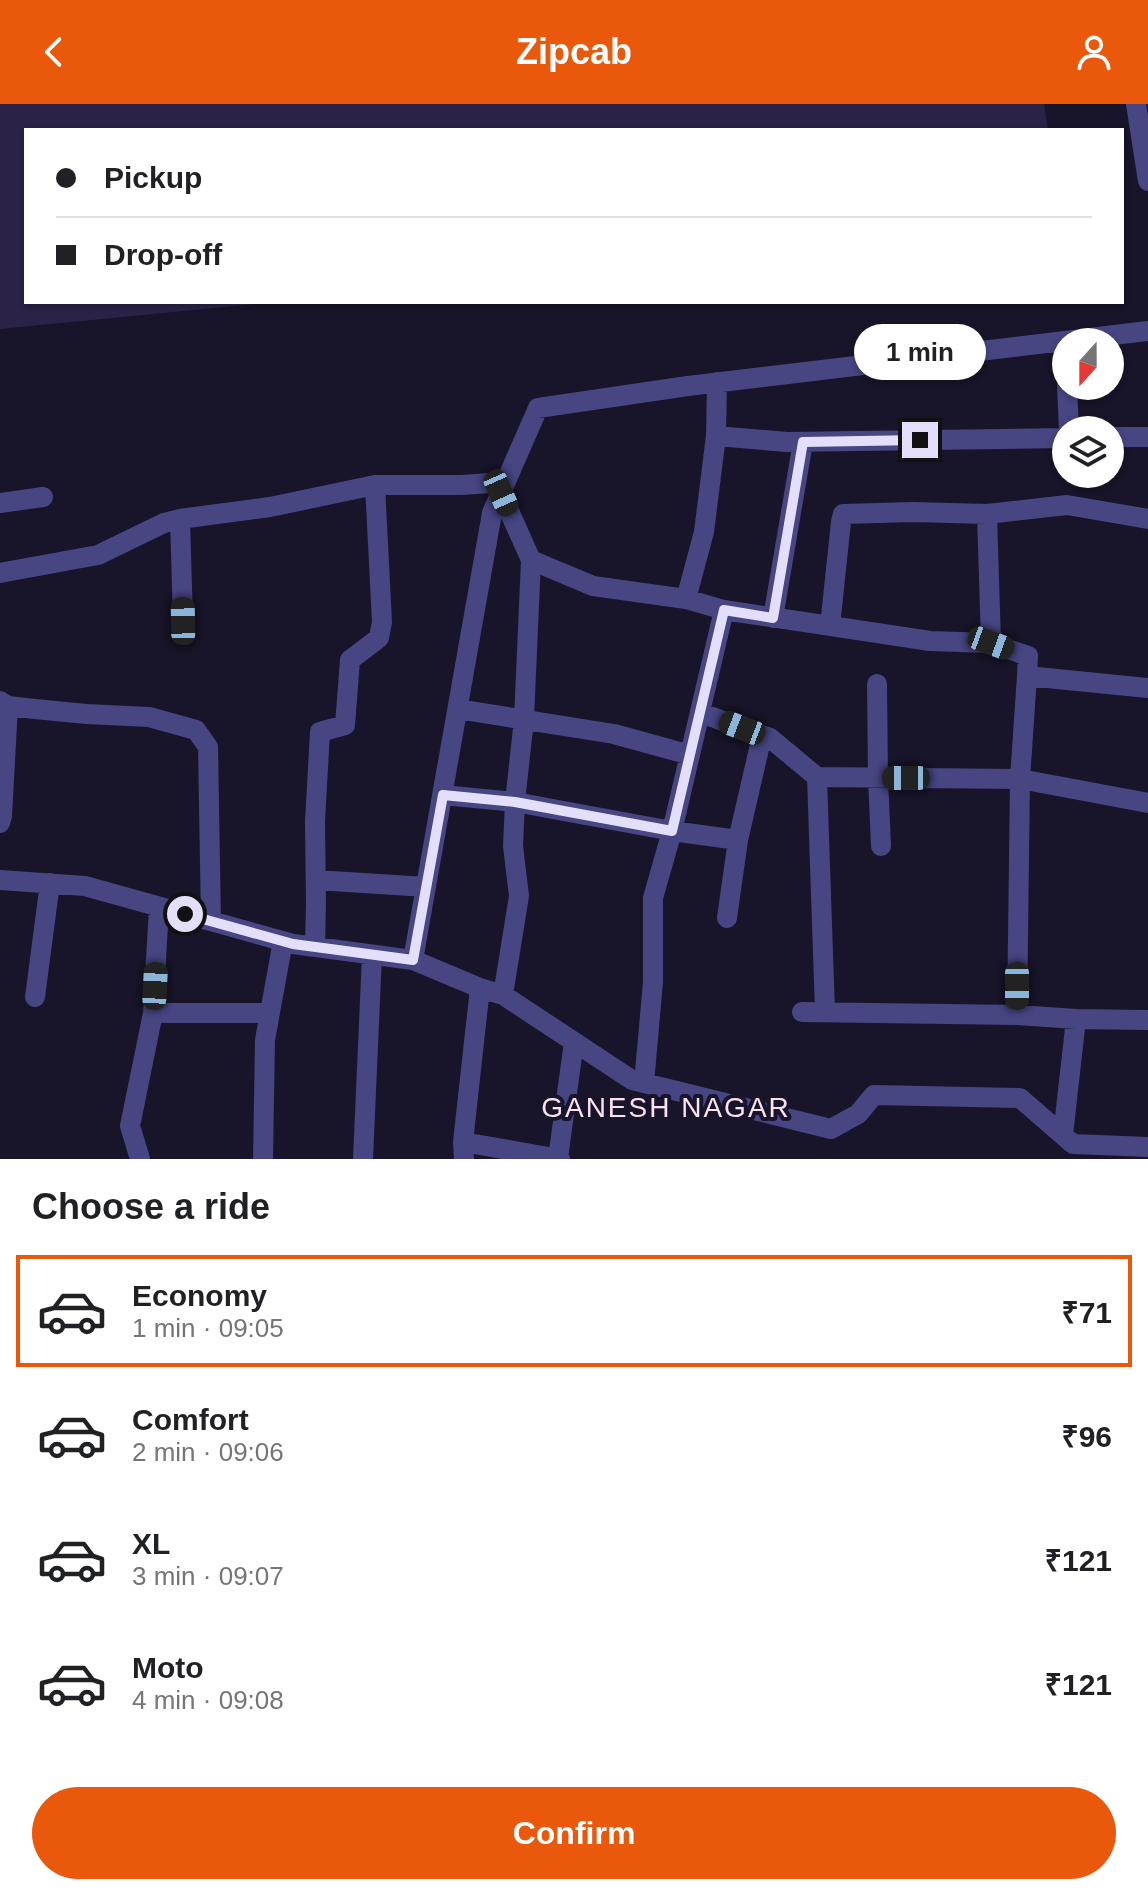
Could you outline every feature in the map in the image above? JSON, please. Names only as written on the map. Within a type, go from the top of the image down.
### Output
[{"type":"street","points":[[1136,104],[1148,181]]},
{"type":"street","points":[[1124,334],[1148,331]]},
{"type":"street","points":[[413,960],[492,513],[538,408],[717,382],[1052,343]]},
{"type":"street","points":[[686,599],[704,532],[716,436],[717,382]]},
{"type":"street","points":[[716,436],[803,442],[1052,438]]},
{"type":"street","points":[[1124,437],[1148,437]]},
{"type":"street","points":[[773,618],[803,442]]},
{"type":"street","points":[[0,573],[98,555],[164,523],[180,519],[270,507],[375,485],[504,487]]},
{"type":"street","points":[[315,947],[315,821],[320,732],[345,725],[350,660],[379,638],[382,622],[375,485]]},
{"type":"street","points":[[503,995],[519,896],[513,846],[524,719],[531,560],[504,487]]},
{"type":"street","points":[[0,503],[43,497]]},
{"type":"street","points":[[830,626],[843,514],[987,514],[1067,505],[1148,519]]},
{"type":"street","points":[[987,514],[991,643]]},
{"type":"street","points":[[180,519],[183,621]]},
{"type":"street","points":[[531,560],[593,586],[686,599],[724,610],[773,618],[930,641],[991,643],[1028,656],[1020,779],[1017,1015]]},
{"type":"street","points":[[644,1083],[653,982],[653,898],[672,831],[724,610]]},
{"type":"street","points":[[1027,676],[1148,688]]},
{"type":"street","points":[[877,684],[881,846]]},
{"type":"street","points":[[0,823],[4,704],[86,714],[149,717],[196,730],[208,747],[211,921]]},
{"type":"street","points":[[458,709],[614,734],[690,755]]},
{"type":"street","points":[[701,713],[770,738],[817,777],[1020,779],[1148,803]]},
{"type":"street","points":[[727,918],[738,840],[762,736]]},
{"type":"street","points":[[817,777],[825,1012]]},
{"type":"street","points":[[443,795],[515,802],[738,840]]},
{"type":"street","points":[[0,880],[85,886],[283,941],[413,960],[503,995],[632,1080],[831,1129],[858,1114],[874,1095],[1020,1098],[1086,1152],[1148,1147]]},
{"type":"street","points":[[316,880],[426,887]]},
{"type":"street","points":[[35,997],[50,883]]},
{"type":"street","points":[[140,1159],[130,1126],[153,1013],[159,907]]},
{"type":"street","points":[[263,1159],[265,1040],[283,941]]},
{"type":"street","points":[[363,1159],[372,955]]},
{"type":"street","points":[[480,988],[464,1150],[559,1159],[574,1042]]},
{"type":"street","points":[[802,1012],[1148,1020]]},
{"type":"street","points":[[153,1013],[270,1013]]},
{"type":"street","points":[[1063,1135],[1076,1019]]},
{"type":"building","points":[[0,104],[1044,104],[1048,128],[24,128],[24,304],[255,304],[0,329]]},
{"type":"district","name":"GANESH NAGAR","points":[[666,1107]]},
{"type":"route","points":[[185,914],[293,944],[413,960],[443,795],[515,802],[672,831],[724,610],[773,618],[803,442],[920,440]]}]
